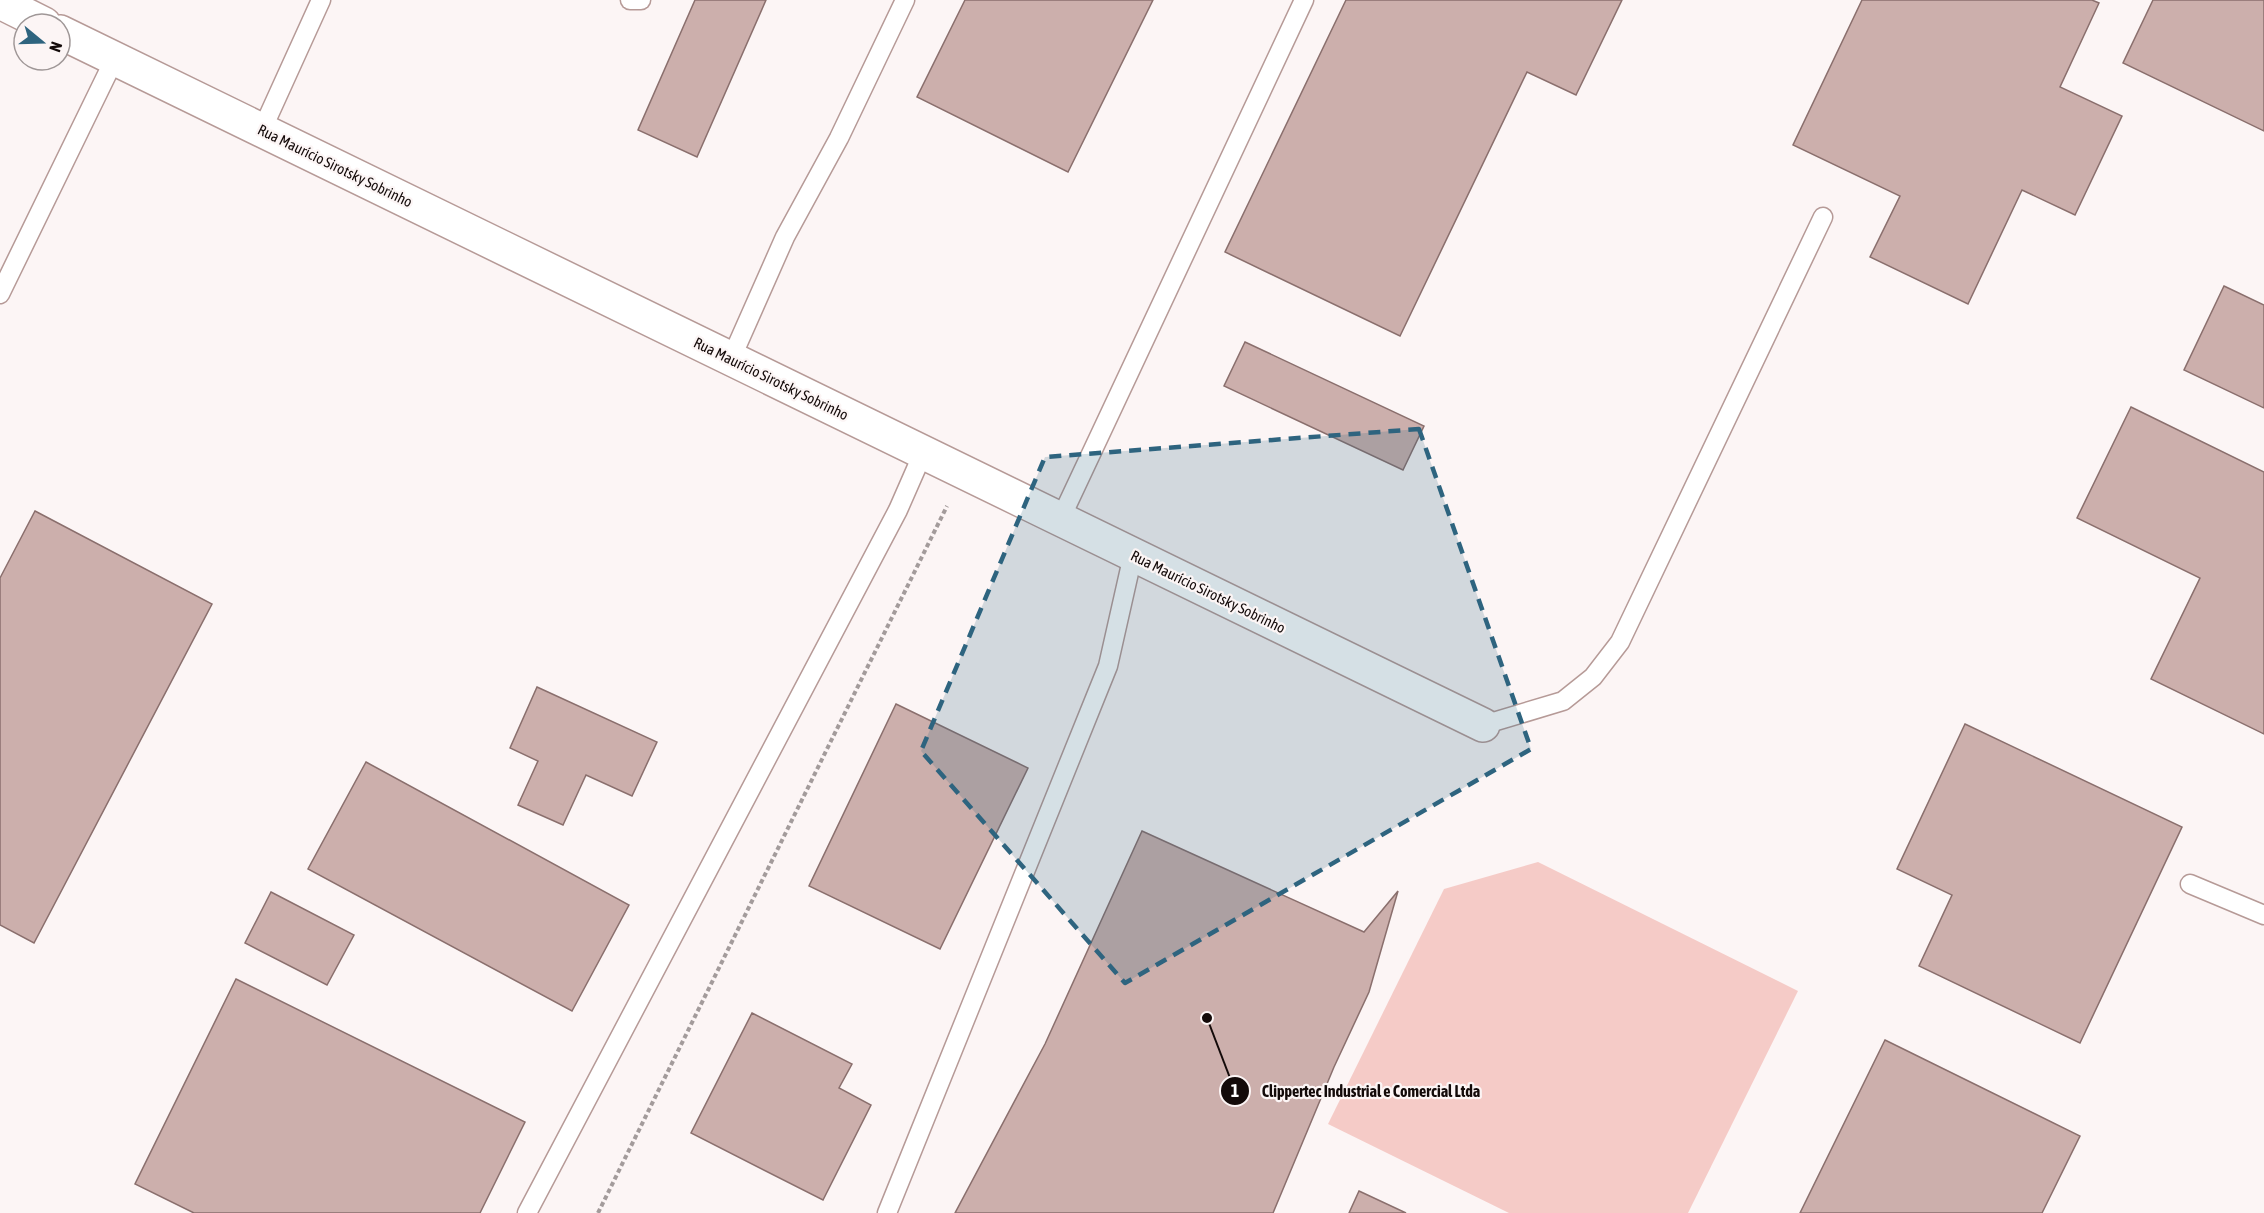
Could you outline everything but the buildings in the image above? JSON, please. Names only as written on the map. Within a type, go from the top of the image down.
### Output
[{"type":"street","points":[[0,2],[20,12]]},
{"type":"street","name":"Rua Maurício Sirotsky Sobrinho","points":[[72,38],[1484,725]]},
{"type":"lane","points":[[262,130],[321,0]]},
{"type":"lane","points":[[630,0],[640,0]]},
{"type":"lane","points":[[731,359],[785,237],[839,138],[905,0]]},
{"type":"lane","points":[[1060,520],[1304,0]]},
{"type":"lane","points":[[0,294],[115,58]]},
{"type":"lane","points":[[1484,725],[1563,701],[1593,677],[1620,642],[1823,217]]},
{"type":"lane","points":[[527,1213],[898,510],[923,453]]},
{"type":"lane","points":[[887,1213],[1108,666],[1133,555]]},
{"type":"lane","points":[[2190,884],[2264,915]]},
{"type":"path","points":[[598,1213],[964,473]]},
{"type":"highlighted area","points":[[1419,429],[1531,749],[1125,983],[921,751],[1045,457]]},
{"type":"shaded area","points":[[1538,862],[1798,991],[1688,1213],[1509,1213],[1328,1124],[1444,889]]},
{"type":"place","name":"Clippertec Industrial e Comercial Ltda","points":[[1207,1018]]}]
